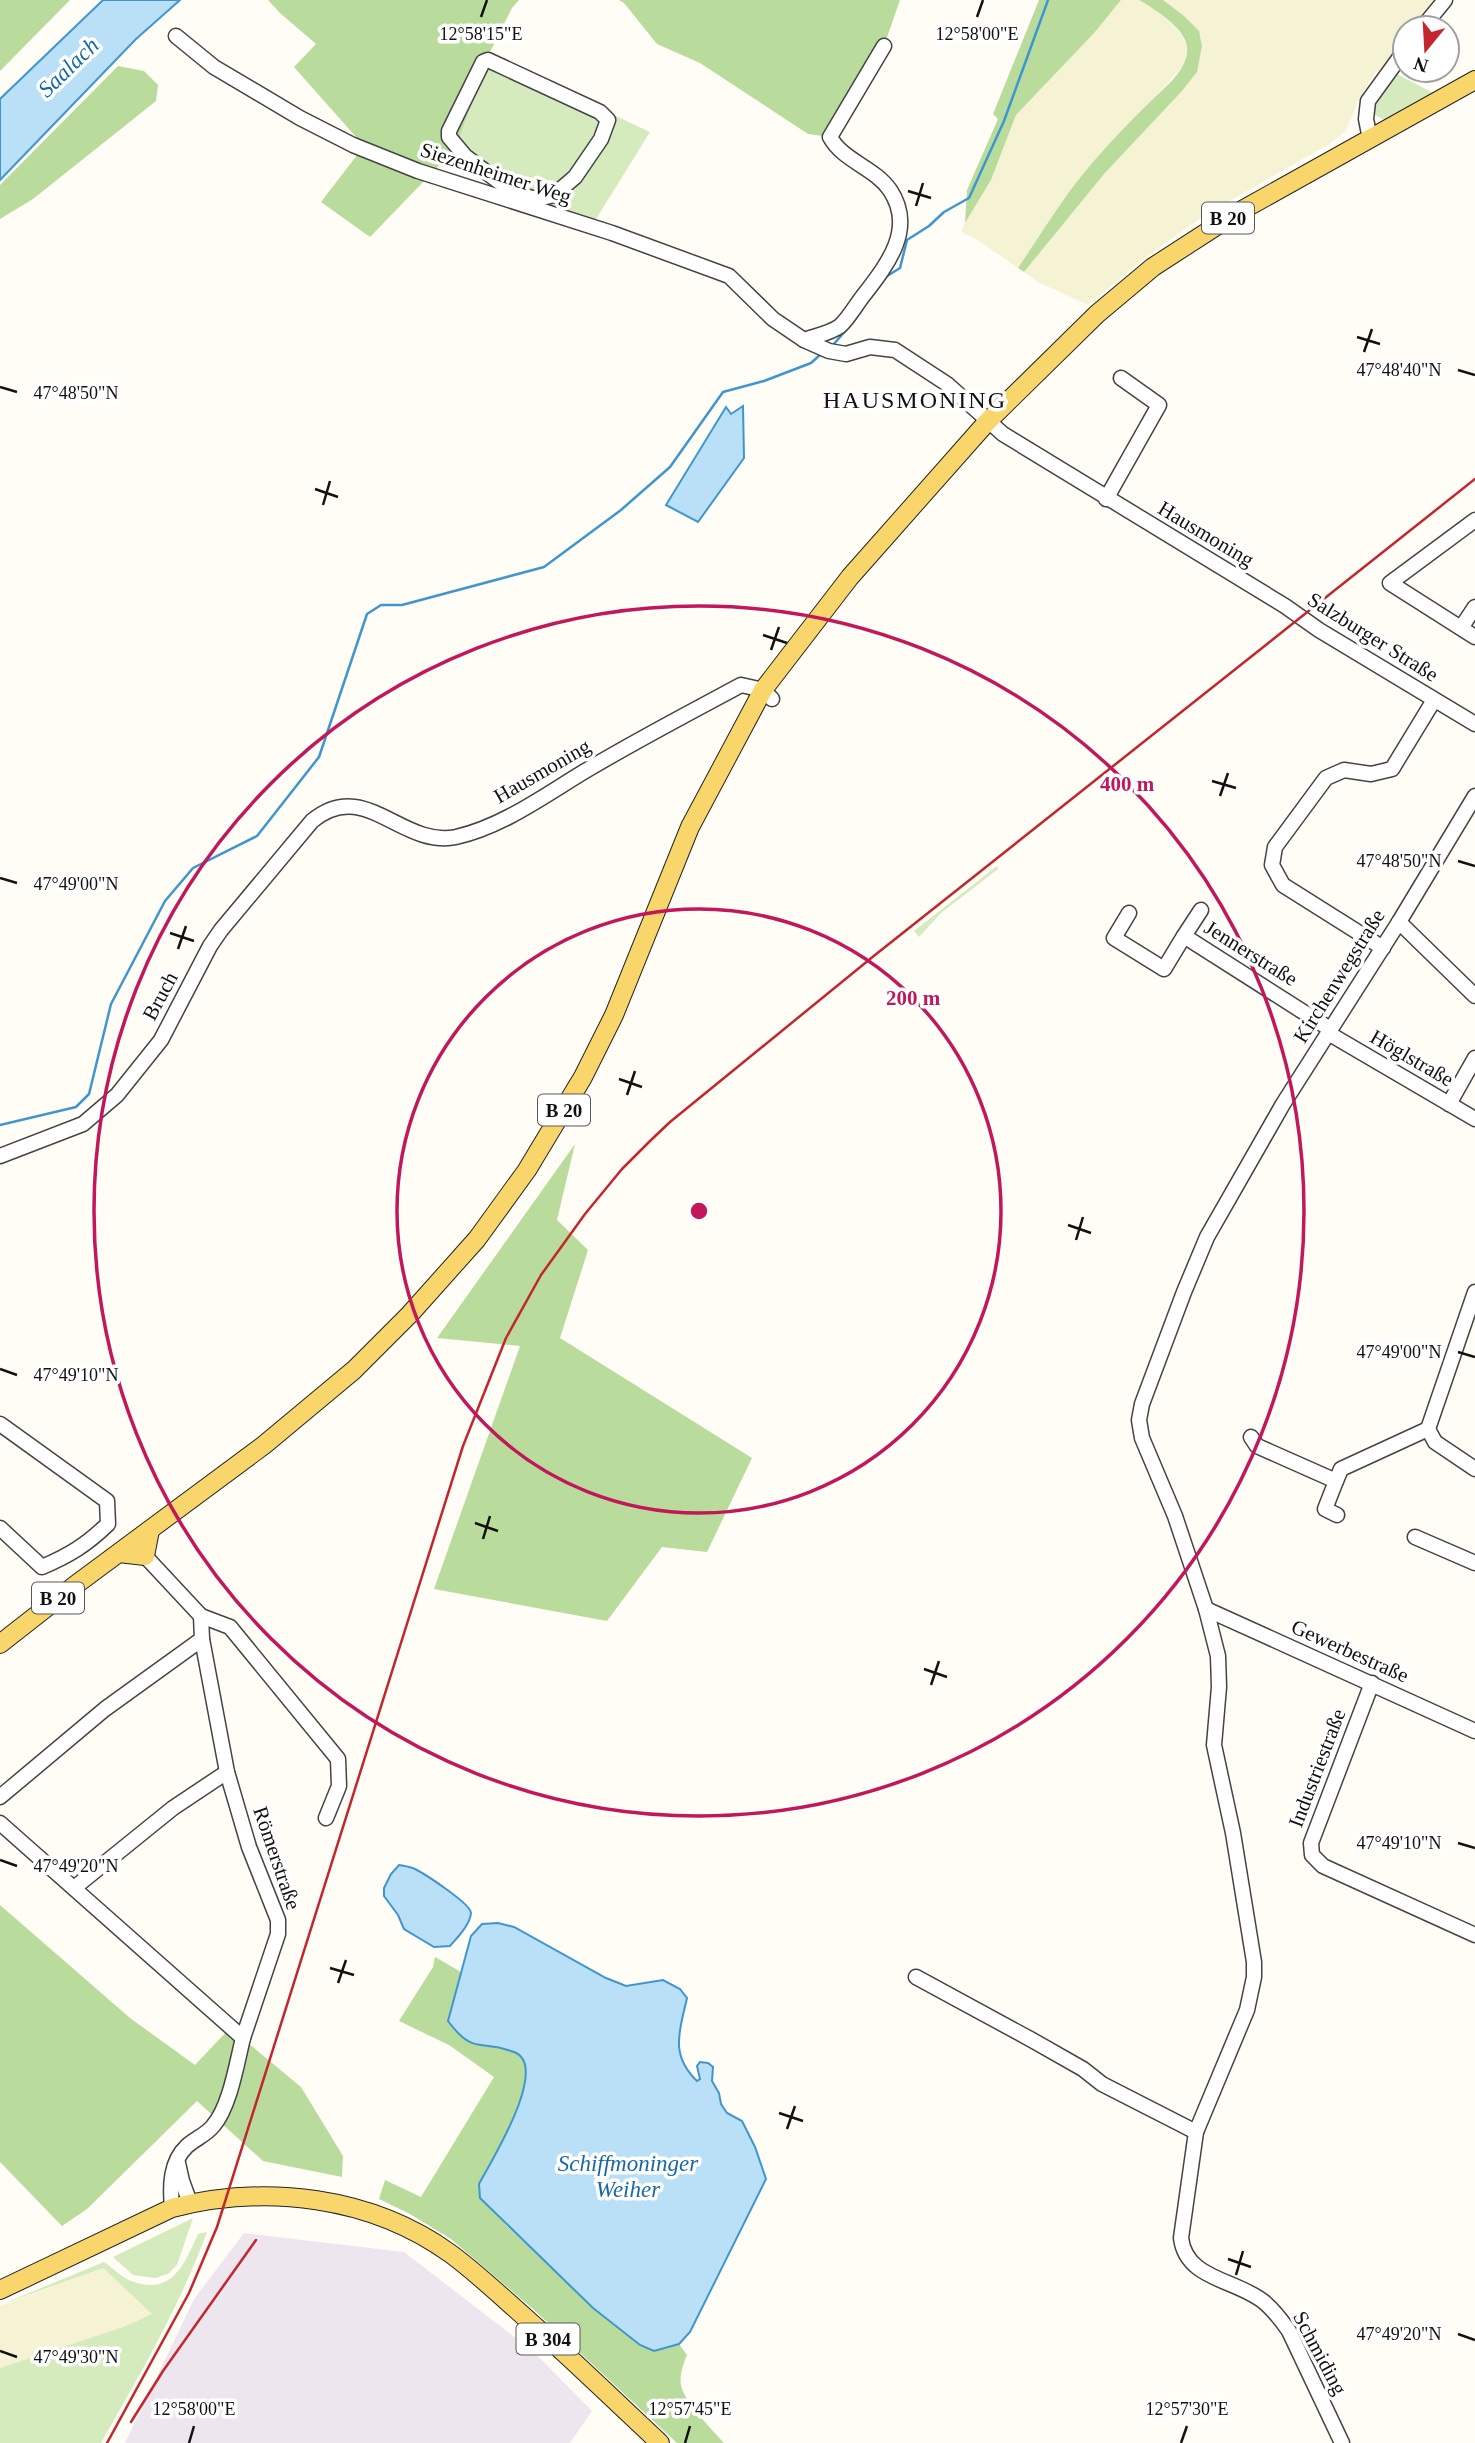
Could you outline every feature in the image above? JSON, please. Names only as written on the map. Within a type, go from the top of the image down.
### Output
[{"type":"main road","name":"B 20","points":[[0,1644],[264,1445],[354,1370],[446,1276],[477,1239],[560,1118],[614,1014],[690,827],[768,694],[870,553],[988,421],[1097,314],[1153,267],[1235,214],[1475,80]]},
{"type":"main road","points":[[119,1553],[145,1556],[150,1530]]},
{"type":"main road","name":"B 304","points":[[0,2290],[172,2207],[260,2196],[292,2196],[331,2202],[368,2212],[422,2236],[452,2255],[590,2376],[660,2443]]},
{"type":"street","points":[[1434,14],[1445,0]]},
{"type":"street","name":"Siezenheimer Weg","points":[[176,36],[214,67],[300,118],[353,145],[418,171],[612,233],[729,276],[773,318],[817,346]]},
{"type":"street","points":[[817,346],[839,327],[883,269],[892,255],[899,234],[901,219],[898,203],[888,187],[878,176],[837,149],[830,137],[884,46]]},
{"type":"street","points":[[492,61],[600,112],[608,120],[607,128],[576,177],[554,195],[538,199],[515,194],[451,142],[449,131],[483,62],[492,61]]},
{"type":"street","points":[[1370,139],[1366,119],[1368,101],[1391,69]]},
{"type":"street","points":[[554,195],[555,216]]},
{"type":"street","points":[[817,346],[846,354],[870,347],[895,351],[947,384],[988,421]]},
{"type":"street","points":[[1106,499],[1159,405],[1121,378]]},
{"type":"street","name":"Hausmoning","points":[[988,421],[1003,434],[1106,499],[1285,606]]},
{"type":"street","points":[[1475,520],[1390,583],[1475,637]]},
{"type":"street","name":"Salzburger Straße","points":[[1285,606],[1319,630],[1475,724]]},
{"type":"street","points":[[1461,628],[1475,607]]},
{"type":"street","name":"Hausmoning","points":[[322,813],[348,805],[361,807],[414,832],[432,837],[453,838],[490,826],[627,746],[741,685],[768,694]]},
{"type":"street","points":[[1383,948],[1283,885],[1272,865],[1275,847],[1326,778],[1344,770],[1371,774],[1392,769],[1434,700]]},
{"type":"street","name":"Kirchenwegstraße","points":[[1182,2248],[1181,2238],[1196,2132],[1247,2010],[1254,1977],[1251,1932],[1214,1745],[1220,1671],[1218,1656],[1206,1609],[1175,1516],[1145,1448],[1139,1420],[1149,1382],[1207,1237],[1329,1031],[1475,796]]},
{"type":"street","name":"Bruch","points":[[0,1156],[83,1124],[117,1095],[161,1040],[221,930],[312,821],[322,813]]},
{"type":"street","points":[[1185,936],[1201,909]]},
{"type":"street","name":"Jennerstraße","points":[[1129,913],[1114,938],[1164,970],[1185,936],[1329,1031]]},
{"type":"street","points":[[1399,922],[1475,996]]},
{"type":"street","name":"Höglstraße","points":[[1329,1031],[1475,1119]]},
{"type":"street","points":[[1449,1104],[1475,1058]]},
{"type":"street","points":[[1475,1292],[1429,1429],[1435,1442],[1475,1469]]},
{"type":"street","points":[[0,1424],[107,1501],[108,1524],[88,1543],[68,1556],[42,1567],[0,1528]]},
{"type":"street","points":[[1337,1515],[1325,1509],[1341,1469],[1429,1429]]},
{"type":"street","points":[[1251,1437],[1257,1446],[1336,1482]]},
{"type":"street","points":[[1415,1537],[1475,1563]]},
{"type":"street","points":[[145,1556],[201,1616],[230,1626],[338,1759],[339,1786],[326,1818]]},
{"type":"street","name":"Gewerbestraße","points":[[1206,1609],[1475,1731]]},
{"type":"street","name":"Römerstraße","points":[[177,2158],[185,2148],[213,2127],[223,2109],[243,2038],[278,1934],[278,1920],[249,1847],[228,1772],[202,1639],[201,1616]]},
{"type":"street","points":[[0,1797],[105,1709],[202,1639]]},
{"type":"street","name":"Industriestraße","points":[[1372,1683],[1311,1843],[1312,1855],[1323,1866],[1475,1936]]},
{"type":"street","points":[[74,1888],[173,1808],[228,1772]]},
{"type":"street","points":[[0,1823],[243,2038]]},
{"type":"street","points":[[916,1977],[1083,2069],[1102,2084],[1196,2132]]},
{"type":"street","points":[[177,2158],[190,2203]]},
{"type":"street","points":[[172,2207],[171,2179],[177,2158]]},
{"type":"street","name":"Schmiding","points":[[1182,2248],[1186,2258],[1195,2267],[1243,2289],[1263,2301],[1279,2316],[1289,2331],[1342,2443]]},
{"type":"shaded area","points":[[1121,0],[1139,0],[1162,14],[1182,35],[1187,47],[1184,65],[1069,192],[1018,268],[961,232],[991,180],[1016,115],[1095,32]]},
{"type":"shaded area","points":[[1163,0],[1445,0],[1434,14],[1391,14],[1391,70],[1383,67],[1375,73],[1362,93],[1345,132],[1329,144],[1205,215],[1146,257],[1088,305],[1038,282],[1024,272],[1104,174],[1197,72],[1183,15]]},
{"type":"shaded area","points":[[244,2233],[404,2252],[534,2352],[592,2411],[570,2443],[125,2443],[194,2299]]},
{"type":"shaded area","points":[[103,2268],[152,2314],[123,2327],[0,2368],[0,2306]]},
{"type":"green space","points":[[0,0],[70,0],[0,71]]},
{"type":"green space","points":[[268,0],[519,0],[512,8],[488,56],[456,148],[370,237],[321,202],[364,146],[294,67],[316,44]]},
{"type":"green space","points":[[619,0],[900,0],[884,46],[830,137],[808,134],[700,63],[657,44]]},
{"type":"green space","points":[[1039,0],[1121,0],[1095,32],[1016,115],[991,180],[965,223],[967,190],[998,119],[993,114]]},
{"type":"green space","points":[[1139,0],[1163,0],[1199,31],[1202,46],[1197,72],[1104,174],[1024,272],[1018,268],[1069,192],[1109,144],[1175,77],[1184,63],[1187,48],[1181,33],[1153,8]]},
{"type":"green space","points":[[488,56],[650,132],[593,224],[524,199],[456,148]]},
{"type":"green space","points":[[118,66],[144,71],[158,85],[156,101],[33,199],[0,219],[0,185]]},
{"type":"green space","points":[[1391,79],[1391,84],[1416,84],[1437,95],[1387,121],[1375,115],[1374,105]]},
{"type":"green space","points":[[997,866],[998,869],[941,913],[919,937],[914,931]]},
{"type":"green space","points":[[575,1144],[557,1220],[588,1250],[560,1338],[752,1458],[707,1552],[662,1547],[607,1621],[434,1589],[520,1346],[437,1338]]},
{"type":"green space","points":[[0,1905],[130,2018],[195,2065],[230,2028],[301,2087],[343,2156],[342,2177],[263,2161],[197,2101],[87,2209],[62,2226],[0,2162]]},
{"type":"green space","points":[[435,1957],[461,1972],[448,2021],[457,2032],[471,2043],[514,2052],[524,2061],[526,2076],[522,2094],[505,2137],[479,2184],[506,2225],[593,2308],[640,2345],[665,2349],[679,2344],[687,2355],[681,2376],[682,2389],[695,2410],[724,2443],[677,2443],[533,2309],[451,2239],[379,2199],[385,2180],[421,2197],[494,2077],[449,2045],[399,2021],[433,1967]]},
{"type":"green space","points":[[193,2218],[177,2265],[168,2274],[155,2278],[133,2275],[113,2257]]},
{"type":"green space","points":[[207,2232],[172,2313],[101,2443],[0,2443],[0,2368],[123,2327],[152,2314],[103,2268],[0,2305],[104,2262],[131,2281],[145,2285],[167,2281],[182,2266],[198,2234]]},
{"type":"water","name":"Saalach","points":[[103,0],[180,0],[136,39],[0,180],[0,99]]},
{"type":"water","points":[[743,406],[744,458],[698,522],[666,505],[726,407],[731,414]]},
{"type":"water","points":[[399,1865],[413,1868],[428,1877],[456,1896],[469,1909],[471,1913],[468,1922],[450,1946],[434,1947],[404,1929],[398,1915],[384,1896],[384,1888]]},
{"type":"water","name":"Schiffmoninger Weiher","points":[[498,1923],[514,1927],[606,1978],[626,1986],[663,1980],[680,1989],[687,1998],[679,2041],[683,2061],[697,2081],[700,2079],[697,2066],[700,2062],[713,2067],[712,2081],[719,2093],[721,2104],[727,2113],[742,2121],[755,2147],[766,2179],[690,2332],[679,2344],[654,2351],[640,2345],[593,2308],[480,2198],[479,2184],[505,2137],[522,2094],[526,2076],[524,2061],[514,2052],[471,2043],[448,2021],[471,1936],[482,1924]]},
{"type":"waterway","points":[[884,278],[900,268],[907,240],[929,226],[944,212],[969,198],[1004,121],[1048,0]]},
{"type":"waterway","points":[[833,345],[847,329]]},
{"type":"waterway","points":[[0,1125],[76,1107],[89,1094],[111,1004],[165,901],[193,868],[257,836],[319,757],[367,614],[381,605],[402,605],[544,567],[621,510],[670,467],[723,392],[764,381],[811,363],[822,353]]},
{"type":"railway","points":[[107,2443],[189,2293],[217,2227],[463,1446],[506,1338],[541,1275],[622,1169],[670,1122],[875,955],[1475,479]]},
{"type":"railway","points":[[131,2422],[163,2371],[256,2240]]},
{"type":"district","name":"HAUSMONING","points":[[915,400]]}]
